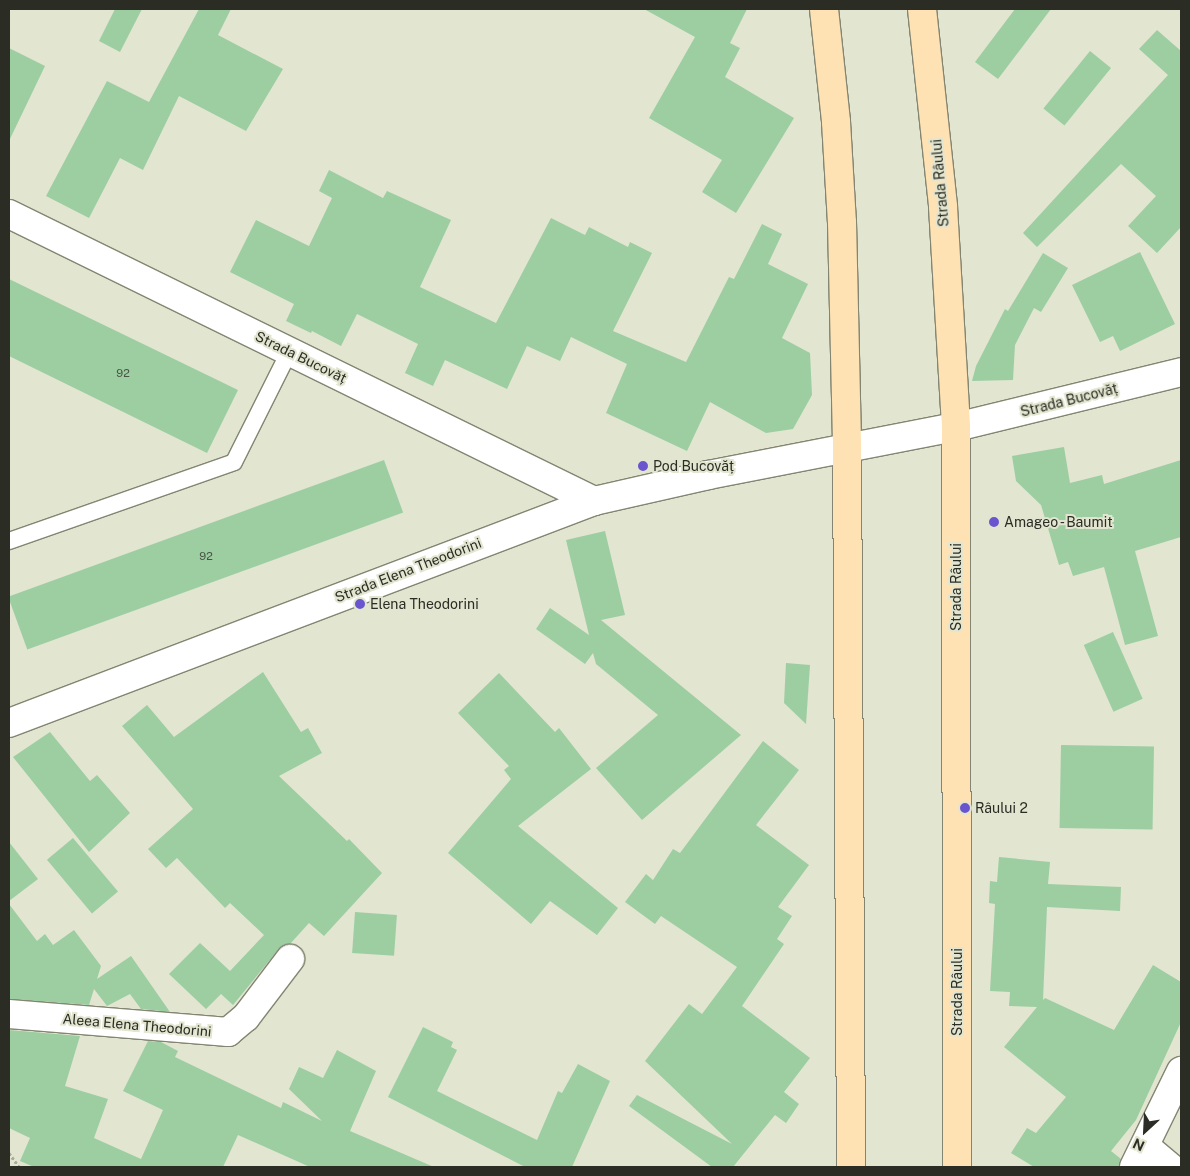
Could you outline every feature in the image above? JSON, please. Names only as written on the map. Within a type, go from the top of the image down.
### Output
[{"type":"main road","points":[[824,9],[836,122],[842,222],[846,447],[851,1167]]},
{"type":"main road","name":"Strada Râului","points":[[922,9],[943,207],[956,427],[957,1167]]},
{"type":"main road","name":"Strada Bucovăț","points":[[9,214],[594,501]]},
{"type":"main road","name":"Strada Bucovăț","points":[[846,447],[956,427],[1181,372]]},
{"type":"main road","name":"Strada Elena Theodorini","points":[[9,723],[594,501],[846,447]]},
{"type":"main road","name":"Aleea Elena Theodorini","points":[[9,1014],[228,1032],[246,1017],[290,959]]},
{"type":"main road","points":[[1170,1167],[1139,1157],[1181,1071]]},
{"type":"lane","points":[[9,541],[234,462],[289,352]]},
{"type":"path","points":[[9,1153],[19,1167]]},
{"type":"building","points":[[115,9],[142,9],[120,52],[99,41]]},
{"type":"building","points":[[199,9],[231,9],[218,35],[283,69],[246,131],[179,96],[143,170],[120,158],[89,218],[46,196],[107,81],[149,102]]},
{"type":"building","points":[[644,9],[747,9],[730,43],[740,48],[725,77],[794,118],[736,213],[702,192],[722,160],[649,118],[695,37]]},
{"type":"building","points":[[1015,9],[1051,9],[998,79],[975,62]]},
{"type":"building","points":[[1157,30],[1181,51],[1181,227],[1157,253],[1128,226],[1156,196],[1121,164],[1037,247],[1023,233],[1168,75],[1139,49]]},
{"type":"building","points":[[9,48],[45,66],[9,141]]},
{"type":"building","points":[[1090,51],[1111,68],[1064,126],[1043,109]]},
{"type":"building","points":[[329,170],[383,198],[387,191],[451,220],[420,287],[496,323],[551,218],[585,235],[589,227],[628,247],[630,242],[652,253],[613,331],[686,362],[729,277],[734,279],[762,224],[782,234],[768,264],[808,284],[782,338],[810,353],[812,395],[793,429],[766,433],[710,402],[687,451],[606,413],[627,364],[571,337],[560,361],[527,346],[507,389],[445,360],[433,386],[405,373],[418,344],[357,314],[341,346],[312,331],[311,333],[286,321],[294,304],[230,272],[256,220],[309,246],[332,198],[319,191]]},
{"type":"building","points":[[1140,252],[1175,324],[1120,351],[1113,336],[1100,342],[1072,285]]},
{"type":"building","points":[[1043,253],[1068,268],[1041,312],[1034,308],[1015,345],[1013,380],[972,381],[976,366],[1005,309],[1008,311]]},
{"type":"building","points":[[9,279],[238,390],[207,453],[9,356]]},
{"type":"building","points":[[1064,447],[1070,483],[1102,475],[1104,484],[1181,460],[1181,537],[1135,551],[1158,636],[1125,645],[1104,567],[1073,576],[1068,562],[1059,565],[1041,505],[1016,481],[1012,456]]},
{"type":"building","points":[[384,460],[403,513],[27,649],[9,596]]},
{"type":"building","points":[[605,531],[625,615],[601,620],[741,735],[642,820],[596,768],[658,715],[596,664],[593,653],[585,664],[536,629],[550,608],[589,635],[566,540]]},
{"type":"building","points":[[1113,632],[1143,699],[1113,712],[1084,645]]},
{"type":"building","points":[[786,663],[810,665],[806,724],[784,703]]},
{"type":"building","points":[[263,672],[301,732],[308,728],[322,753],[279,776],[347,841],[349,839],[382,873],[324,936],[309,923],[290,944],[278,950],[233,1005],[221,994],[206,1009],[169,974],[200,943],[230,971],[264,935],[230,903],[225,908],[177,858],[166,868],[148,849],[193,809],[122,726],[147,705],[174,737]]},
{"type":"building","points":[[499,673],[555,732],[559,728],[591,769],[518,826],[618,908],[597,935],[550,901],[531,924],[448,853],[511,779],[504,770],[509,766],[458,713]]},
{"type":"building","points":[[50,732],[90,781],[97,775],[130,813],[89,852],[13,757]]},
{"type":"building","points":[[763,741],[799,770],[756,825],[809,865],[778,907],[792,916],[777,939],[784,944],[742,1006],[810,1058],[784,1092],[799,1104],[786,1123],[775,1115],[733,1167],[712,1167],[629,1106],[637,1095],[732,1144],[645,1061],[689,1004],[702,1014],[737,967],[661,916],[655,924],[625,902],[646,874],[653,880],[673,849],[680,853]]},
{"type":"building","points":[[1061,745],[1154,747],[1153,830],[1060,828]]},
{"type":"building","points":[[73,838],[118,892],[92,913],[47,860]]},
{"type":"building","points":[[9,842],[38,879],[9,901]]},
{"type":"building","points":[[999,857],[1050,862],[1048,884],[1121,887],[1120,911],[1047,907],[1043,1000],[1045,998],[1114,1030],[1153,965],[1181,982],[1181,1022],[1136,1120],[1111,1151],[1121,1159],[1119,1167],[1034,1167],[1011,1153],[1027,1128],[1036,1133],[1066,1097],[1004,1047],[1037,1007],[1009,1006],[1010,992],[990,991],[995,904],[989,903],[990,881],[997,882]]},
{"type":"building","points":[[9,904],[37,941],[45,934],[53,945],[74,930],[101,966],[97,979],[131,956],[170,1012],[141,1009],[130,994],[107,1006],[94,989],[89,1005],[9,999]]},
{"type":"building","points":[[355,912],[397,915],[394,956],[352,953]]},
{"type":"building","points":[[423,1027],[453,1042],[451,1047],[457,1050],[437,1091],[537,1140],[558,1091],[562,1093],[578,1064],[610,1081],[572,1167],[525,1167],[388,1097]]},
{"type":"building","points":[[9,1030],[80,1036],[65,1086],[108,1099],[94,1138],[141,1159],[163,1110],[123,1091],[148,1041],[161,1042],[178,1051],[175,1057],[281,1108],[283,1102],[322,1121],[289,1089],[299,1067],[323,1078],[337,1050],[376,1071],[350,1131],[434,1167],[310,1167],[238,1135],[223,1167],[34,1167],[20,1161],[30,1138],[9,1128]]},
{"type":"place","name":"Pod Bucovăț","points":[[643,466]]},
{"type":"place","name":"Amageo - Baumit","points":[[994,522]]},
{"type":"place","name":"Elena Theodorini","points":[[360,604]]},
{"type":"place","name":"Râului 2","points":[[965,808]]}]
